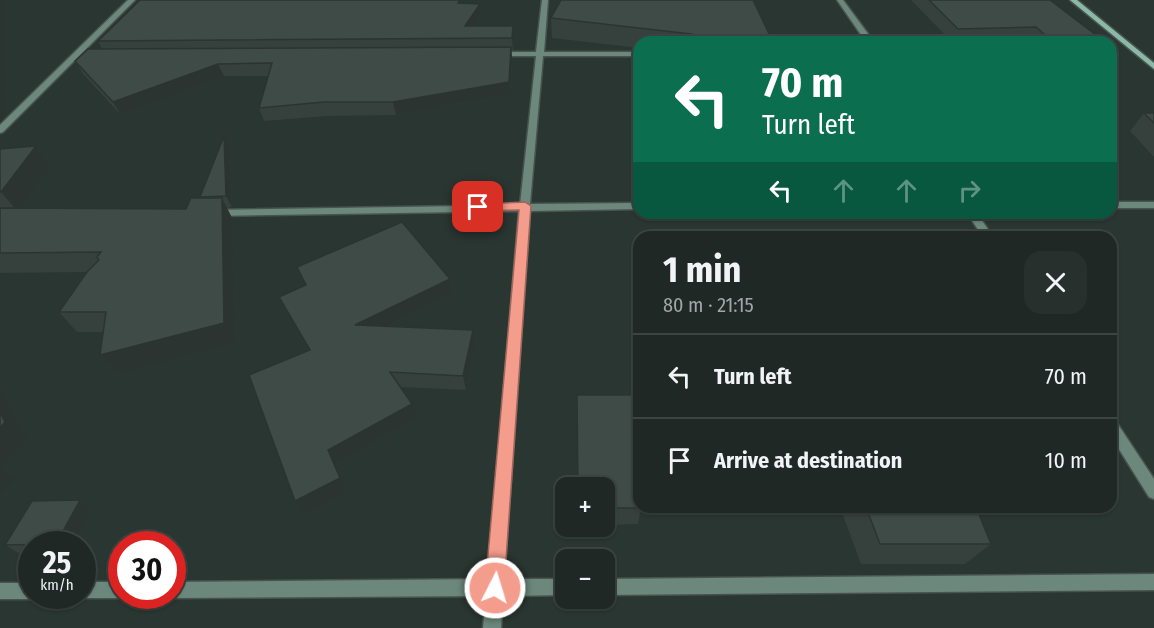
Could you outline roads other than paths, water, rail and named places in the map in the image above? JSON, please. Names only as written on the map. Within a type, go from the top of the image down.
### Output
[{"type":"street","points":[[0,130],[132,0]]},
{"type":"street","points":[[492,628],[525,206],[545,0]]},
{"type":"street","points":[[840,0],[866,36]]},
{"type":"street","points":[[1073,0],[1117,36]]},
{"type":"street","points":[[1117,36],[1154,67]]},
{"type":"street","points":[[481,54],[633,54]]},
{"type":"street","points":[[74,57],[86,57]]},
{"type":"street","points":[[1117,205],[1154,205]]},
{"type":"street","points":[[203,213],[633,206]]},
{"type":"street","points":[[1117,435],[1154,492]]},
{"type":"street","points":[[615,587],[1154,582]]},
{"type":"street","points":[[186,590],[555,587]]},
{"type":"street","points":[[0,591],[18,591]]}]
